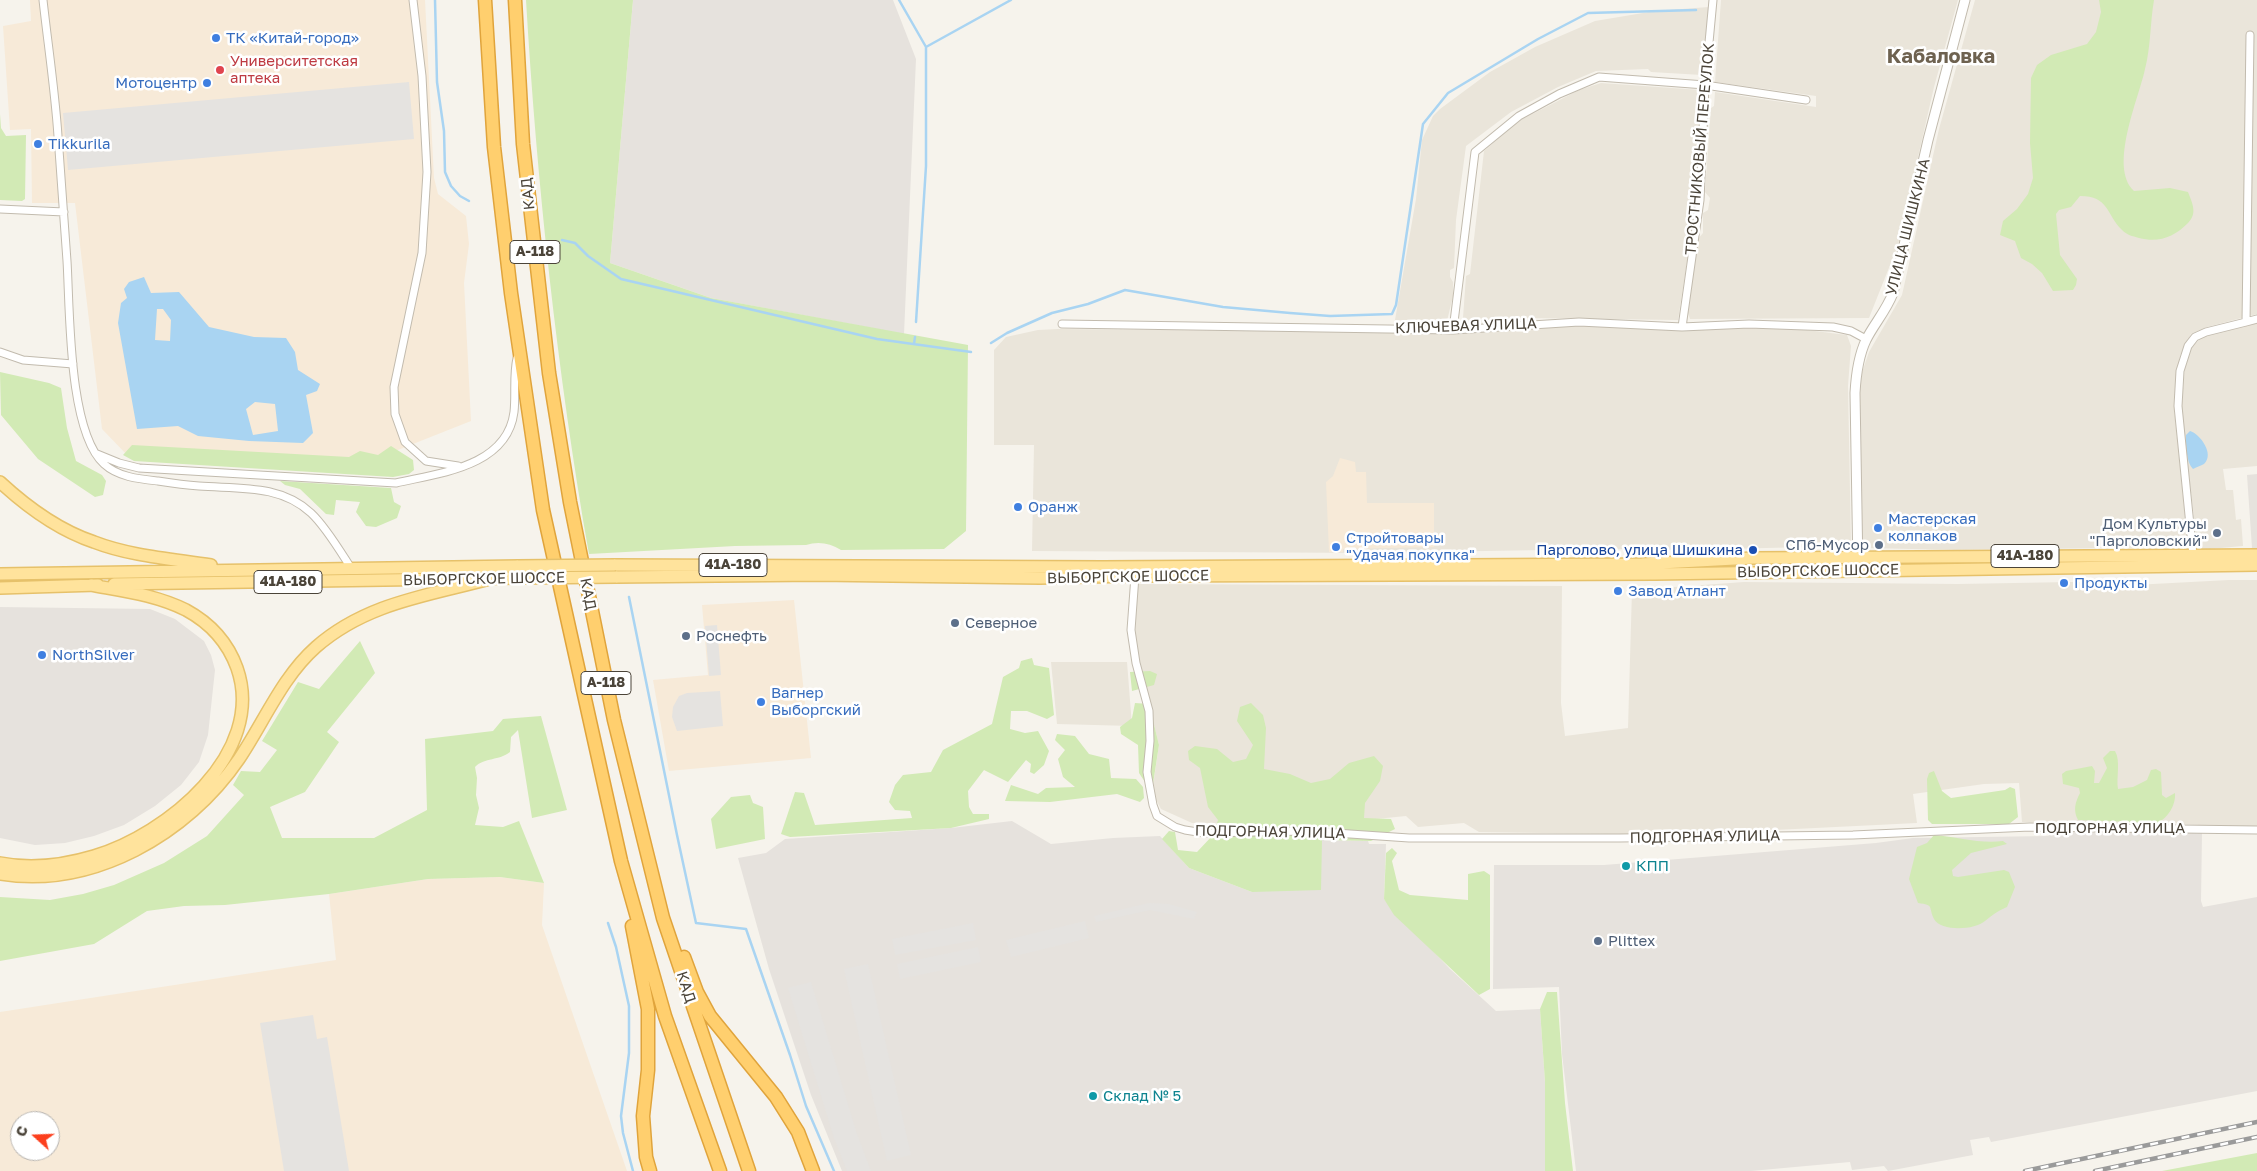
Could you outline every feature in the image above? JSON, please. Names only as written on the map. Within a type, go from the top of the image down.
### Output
[{"type":"highway","name":"КАД","points":[[515,0],[523,144],[549,373],[570,502],[614,720],[663,918],[749,1171]]},
{"type":"highway","name":"КАД","points":[[485,1],[494,147],[543,510],[621,861],[665,1016],[720,1171]]},
{"type":"highway","points":[[621,861],[648,1009],[648,1070],[643,1116],[646,1157],[650,1171]]},
{"type":"highway","points":[[649,863],[665,897],[697,992],[710,1016],[776,1097],[798,1132],[813,1171]]},
{"type":"main road","points":[[0,482],[42,516],[94,543],[150,556],[248,570]]},
{"type":"main road","name":"ВЫБОРГСКОЕ ШОССЕ","points":[[0,574],[614,565],[1103,567],[1642,564],[1753,558],[2257,555]]},
{"type":"main road","name":"ВЫБОРГСКОЕ ШОССЕ","points":[[0,588],[520,578],[818,575],[1040,578],[1655,574],[2257,564]]},
{"type":"main road","points":[[0,874],[55,875],[97,866],[135,850],[162,835],[197,807],[225,777],[239,759],[290,676],[304,658],[326,638],[367,614],[404,599],[486,580]]},
{"type":"main road","points":[[0,863],[36,866],[74,860],[103,853],[143,834],[173,814],[217,770],[227,756],[239,728],[242,714],[242,685],[233,658],[216,633],[198,618],[164,600],[91,585]]},
{"type":"street","points":[[43,0],[58,134],[73,364],[80,412],[88,439],[95,453],[104,464],[117,472],[139,479],[198,486],[258,489],[284,496],[312,514],[351,568]]},
{"type":"street","points":[[413,0],[426,128],[427,172],[422,253],[394,387],[395,414],[405,442],[426,460],[460,466]]},
{"type":"street","name":"ТРОСТНИКОВЫЙ ПЕРЕУЛОК","points":[[1682,327],[1700,200],[1705,85],[1713,0]]},
{"type":"street","name":"УЛИЦА ШИШКИНА","points":[[1858,570],[1856,370],[1866,339],[1886,311],[1894,293],[1928,140],[1965,0]]},
{"type":"street","points":[[2246,322],[2250,35]]},
{"type":"street","points":[[1453,330],[1475,152],[1520,116],[1559,94],[1599,77],[1705,85],[1806,100]]},
{"type":"street","points":[[0,209],[64,212]]},
{"type":"street","points":[[2193,555],[2178,406],[2180,372],[2188,346],[2195,337],[2206,332],[2257,319]]},
{"type":"street","name":"КЛЮЧЕВАЯ УЛИЦА","points":[[1062,324],[1453,330],[1579,322],[1682,327],[1749,324],[1833,327],[1851,331],[1866,339]]},
{"type":"street","points":[[95,453],[119,463],[139,468],[396,482],[478,462],[493,452],[507,435],[514,414],[515,369],[520,348]]},
{"type":"street","points":[[0,352],[23,360],[73,364]]},
{"type":"street","name":"ПОДГОРНАЯ УЛИЦА","points":[[1135,576],[1131,611],[1132,646],[1149,710],[1150,741],[1147,772],[1153,805],[1157,816],[1175,827],[1194,832],[1306,831],[1409,838],[1619,838],[1853,835],[2030,827],[2257,830]]},
{"type":"shaded area","points":[[30,0],[425,0],[434,178],[438,194],[466,216],[469,244],[464,283],[471,421],[360,465],[128,456],[102,429],[75,203],[32,203],[31,129],[10,130],[3,26],[31,21]]},
{"type":"shaded area","points":[[633,0],[893,0],[916,59],[904,334],[711,298],[610,263]]},
{"type":"shaded area","points":[[1721,0],[1958,0],[1934,87],[1898,245],[1869,318],[1690,319],[1688,313],[1697,240],[1703,233],[1703,213],[1708,210],[1710,198],[1705,192],[1711,108],[1714,106],[1715,92],[1816,107],[1816,96],[1715,82]]},
{"type":"shaded area","points":[[1975,0],[2257,0],[2257,314],[2207,327],[2191,334],[2180,356],[2174,408],[2188,547],[1955,550],[1869,548],[1861,542],[1860,378],[1869,352],[1902,295],[1939,129]]},
{"type":"shaded area","points":[[1709,7],[1702,75],[1651,72],[1648,69],[1596,71],[1558,87],[1511,112],[1466,146],[1456,220],[1454,268],[1450,270],[1450,277],[1453,282],[1453,296],[1447,321],[1395,320],[1416,199],[1422,140],[1433,116],[1440,109],[1490,72],[1535,47],[1595,21],[1655,11]]},
{"type":"shaded area","points":[[409,82],[414,139],[68,170],[63,113]]},
{"type":"shaded area","points":[[1601,83],[1701,90],[1695,210],[1678,320],[1526,318],[1518,322],[1471,321],[1463,318],[1466,276],[1470,274],[1484,151],[1517,122],[1579,90]]},
{"type":"shaded area","points":[[2257,323],[2257,466],[2223,469],[2226,490],[2233,490],[2236,520],[2241,519],[2243,546],[2198,550],[2181,410],[2185,367],[2192,347],[2203,336]]},
{"type":"shaded area","points":[[1579,324],[1683,329],[1791,328],[1847,335],[1851,346],[1848,386],[1851,546],[1681,550],[1601,549],[1370,553],[1032,551],[1034,445],[994,445],[994,350],[1006,337],[1038,330],[1398,332]]},
{"type":"shaded area","points":[[1340,458],[1355,462],[1356,472],[1366,472],[1367,503],[1434,503],[1434,547],[1343,549],[1343,552],[1329,552],[1326,482],[1333,476]]},
{"type":"shaded area","points":[[2257,474],[2257,548],[2252,548],[2247,475]]},
{"type":"shaded area","points":[[2257,580],[2257,829],[2184,824],[2022,822],[2019,783],[1984,784],[1913,794],[1917,823],[1673,835],[1479,832],[1464,823],[1418,827],[1406,816],[1336,823],[1192,823],[1161,809],[1152,792],[1159,745],[1135,650],[1136,584],[1562,586],[1561,703],[1565,736],[1628,728],[1632,590],[1744,582],[1958,584],[2127,581],[2134,585]]},
{"type":"shaded area","points":[[794,600],[811,758],[669,771],[653,680],[708,675],[702,605]]},
{"type":"shaded area","points":[[0,607],[150,609],[175,619],[204,641],[211,655],[215,670],[208,735],[199,762],[181,785],[155,806],[124,825],[94,836],[65,843],[35,845],[0,838]]},
{"type":"shaded area","points":[[717,625],[721,675],[709,676],[705,626]]},
{"type":"shaded area","points":[[1051,662],[1127,662],[1132,726],[1057,724]]},
{"type":"shaded area","points":[[720,691],[723,726],[677,731],[672,717],[673,707],[679,696],[687,693]]},
{"type":"shaded area","points":[[1012,821],[1051,844],[1160,836],[1189,868],[1252,892],[1322,840],[1368,841],[1369,844],[1386,844],[1384,899],[1450,969],[1496,1011],[1540,1009],[1545,1082],[1545,1171],[842,1171],[811,1095],[769,969],[738,858],[766,853],[785,839],[951,828]]},
{"type":"shaded area","points":[[2129,830],[2202,833],[2201,901],[2203,907],[2257,897],[2257,1091],[1991,1142],[1989,1137],[1970,1140],[1973,1155],[1888,1171],[1884,1166],[1852,1170],[1850,1162],[1751,1171],[1576,1171],[1562,1054],[1559,987],[1493,989],[1494,865],[1604,865],[1876,843],[1913,838],[2048,836],[2055,832]]},
{"type":"shaded area","points":[[500,877],[544,883],[542,925],[627,1171],[0,1171],[0,1012],[336,960],[329,894],[428,879]]},
{"type":"shaded area","points":[[1149,903],[1169,904],[1197,912],[1194,919],[1150,910],[1096,922],[1094,916]]},
{"type":"shaded area","points":[[1085,921],[1089,938],[1011,957],[1006,940]]},
{"type":"shaded area","points":[[973,923],[976,940],[895,955],[892,939]]},
{"type":"shaded area","points":[[978,947],[981,962],[900,979],[897,964]]},
{"type":"shaded area","points":[[868,964],[911,1155],[887,1161],[844,969]]},
{"type":"shaded area","points":[[811,982],[856,1131],[871,1171],[847,1171],[834,1138],[788,988]]},
{"type":"shaded area","points":[[313,1015],[317,1039],[327,1037],[349,1171],[284,1171],[260,1023]]},
{"type":"green space","points":[[526,0],[633,0],[610,263],[711,298],[968,345],[966,531],[944,549],[841,550],[828,544],[819,543],[589,554],[567,416],[542,208]]},
{"type":"green space","points":[[2099,0],[2154,0],[2147,60],[2124,149],[2124,166],[2127,180],[2134,191],[2170,188],[2188,192],[2193,215],[2188,223],[2172,235],[2160,239],[2146,239],[2124,232],[2106,207],[2097,199],[2080,196],[2071,207],[2059,210],[2056,214],[2060,255],[2077,279],[2076,285],[2073,290],[2053,291],[2042,273],[2032,264],[2021,258],[2015,241],[2000,235],[2003,221],[2017,209],[2028,194],[2033,178],[2030,143],[2031,78],[2037,65],[2051,55],[2087,44],[2096,32],[2101,12]]},
{"type":"green space","points":[[0,114],[1,128],[6,136],[26,135],[25,199],[22,201],[0,200]]},
{"type":"green space","points":[[0,372],[49,383],[61,388],[67,428],[76,461],[102,475],[106,481],[103,495],[95,497],[38,459],[1,415]]},
{"type":"green space","points":[[132,445],[349,457],[360,451],[378,455],[391,446],[413,460],[414,470],[409,474],[393,477],[134,461],[123,455]]},
{"type":"green space","points":[[280,481],[391,488],[394,502],[401,506],[397,518],[376,527],[366,526],[356,512],[360,502],[336,500],[334,515],[326,514],[300,489],[285,485]]},
{"type":"green space","points":[[360,641],[375,673],[327,732],[339,742],[305,792],[270,807],[282,838],[374,838],[427,810],[425,739],[493,731],[503,719],[541,716],[567,810],[532,818],[518,730],[511,737],[510,752],[475,767],[477,778],[476,795],[479,808],[475,825],[503,827],[519,821],[544,883],[500,877],[428,879],[329,894],[225,905],[184,906],[147,911],[94,944],[0,961],[0,897],[50,900],[83,894],[114,885],[164,863],[207,836],[244,795],[233,785],[241,771],[260,772],[277,750],[262,741],[298,682],[319,689]]},
{"type":"green space","points":[[1032,658],[1034,665],[1049,668],[1054,715],[1047,719],[1027,711],[1011,711],[1010,729],[1025,733],[1038,731],[1049,751],[1044,765],[1034,774],[1030,772],[1031,764],[1026,760],[1008,782],[984,770],[968,791],[969,807],[973,814],[989,814],[989,819],[951,828],[790,837],[781,834],[795,792],[804,793],[815,825],[912,818],[910,811],[895,810],[889,802],[895,785],[903,775],[931,772],[943,750],[992,724],[1003,677],[1019,668],[1021,661]]},
{"type":"green space","points":[[1150,671],[1157,674],[1154,685],[1132,691],[1130,672]]},
{"type":"green space","points":[[1135,703],[1149,704],[1159,745],[1153,784],[1145,782],[1139,773],[1138,745],[1121,734],[1120,727],[1132,718]]},
{"type":"green space","points":[[1251,703],[1263,715],[1266,728],[1264,769],[1290,774],[1311,783],[1330,779],[1349,763],[1374,756],[1383,766],[1380,781],[1365,803],[1364,818],[1391,819],[1395,829],[1371,841],[1322,840],[1321,890],[1252,892],[1189,868],[1162,839],[1169,831],[1175,832],[1178,850],[1197,852],[1213,835],[1218,820],[1208,807],[1200,768],[1189,760],[1188,751],[1195,746],[1217,749],[1233,762],[1246,759],[1253,745],[1237,721],[1240,707]]},
{"type":"green space","points":[[1057,734],[1075,736],[1089,754],[1109,759],[1111,778],[1136,779],[1143,787],[1144,798],[1140,802],[1117,794],[1050,802],[1005,801],[1011,785],[1038,794],[1046,788],[1075,787],[1063,777],[1058,759],[1065,750],[1055,740]]},
{"type":"green space","points":[[2110,751],[2115,751],[2117,755],[2118,789],[2133,787],[2147,780],[2151,770],[2156,769],[2161,772],[2162,795],[2166,798],[2175,793],[2175,798],[2173,806],[2161,821],[2157,823],[2078,820],[2075,810],[2080,793],[2079,788],[2063,784],[2062,774],[2066,771],[2092,766],[2095,771],[2094,783],[2099,783],[2107,768],[2103,758]]},
{"type":"green space","points":[[1934,771],[1942,791],[1951,798],[2005,790],[2010,787],[2015,789],[2018,817],[2009,824],[1932,824],[1928,820],[1927,779],[1929,773]]},
{"type":"green space","points":[[750,795],[753,803],[763,807],[765,839],[716,849],[711,819],[731,797]]},
{"type":"green space","points":[[1934,835],[1977,841],[2003,841],[2007,844],[1971,853],[1952,870],[1953,876],[1958,877],[2004,870],[2009,872],[2015,887],[2007,907],[1980,924],[1966,928],[1951,928],[1938,923],[1934,919],[1929,906],[1918,903],[1909,879],[1917,847],[1927,843]]},
{"type":"green space","points":[[1392,848],[1397,853],[1392,861],[1399,890],[1410,895],[1468,900],[1468,874],[1484,871],[1490,875],[1490,989],[1479,995],[1394,915],[1384,899],[1386,853]]},
{"type":"green space","points":[[1547,992],[1557,992],[1565,1103],[1573,1171],[1545,1171],[1545,1082],[1540,1009]]},
{"type":"green space","points":[[2257,1153],[2257,1171],[2162,1171]]},
{"type":"water","points":[[144,277],[151,293],[179,292],[209,327],[254,337],[286,338],[295,352],[298,370],[320,384],[317,391],[306,395],[313,433],[303,443],[249,441],[198,436],[178,426],[137,429],[118,323],[121,303],[127,298],[124,289],[129,282]],"holes":[[[157,309],[163,309],[171,320],[170,341],[155,340]],[[255,402],[275,404],[278,431],[253,435],[246,409]]]},
{"type":"water","points":[[2190,431],[2202,440],[2208,455],[2204,464],[2193,469],[2189,462],[2186,448],[2186,435]]},
{"type":"waterway","points":[[435,0],[437,82],[444,131],[445,172],[451,186],[460,196],[469,201]]},
{"type":"waterway","points":[[899,0],[926,47],[926,166],[916,322]]},
{"type":"waterway","points":[[926,47],[1011,0]]},
{"type":"waterway","points":[[991,343],[1007,333],[1052,313],[1088,304],[1125,290],[1223,307],[1330,316],[1392,314],[1396,305],[1423,124],[1448,93],[1538,39],[1588,13],[1696,10]]},
{"type":"waterway","points":[[562,240],[575,243],[588,256],[621,279],[877,339],[971,352]]},
{"type":"waterway","points":[[914,344],[915,337]]},
{"type":"waterway","points":[[629,597],[696,923],[746,929],[806,1106],[834,1171]]},
{"type":"waterway","points":[[608,923],[616,947],[629,1006],[629,1053],[621,1116],[623,1133],[633,1171]]},
{"type":"railway","points":[[2025,1171],[2257,1122]]},
{"type":"railway","points":[[2095,1171],[2257,1137]]},
{"type":"place","name":"ТК «Китай-город»","points":[[216,38]]},
{"type":"place","name":"Университетская аптека","points":[[220,70]]},
{"type":"place","name":"Мотоцентр","points":[[207,83]]},
{"type":"place","name":"Tikkurila","points":[[38,144]]},
{"type":"place","name":"Оранж","points":[[1018,507]]},
{"type":"place","name":"Мастерская колпаков","points":[[1878,528]]},
{"type":"place","name":"Дом Культуры \"Парголовский\"","points":[[2217,533]]},
{"type":"place","name":"СПб-Мусор","points":[[1879,545]]},
{"type":"place","name":"Cтройтовары \"Удачая покупка\"","points":[[1336,547]]},
{"type":"place","name":"Парголово, улица Шишкина","points":[[1753,550]]},
{"type":"place","name":"Продукты","points":[[2064,583]]},
{"type":"place","name":"Завод Атлант","points":[[1618,591]]},
{"type":"place","name":"Северное","points":[[955,623]]},
{"type":"place","name":"Роснефть","points":[[686,636]]},
{"type":"place","name":"NorthSilver","points":[[42,655]]},
{"type":"place","name":"Вагнер Выборгский","points":[[761,702]]},
{"type":"place","name":"КПП","points":[[1626,866]]},
{"type":"place","name":"Plittex","points":[[1598,941]]},
{"type":"place","name":"Склад № 5","points":[[1093,1096]]},
{"type":"district","name":"Кабаловка","points":[[1941,57]]}]
